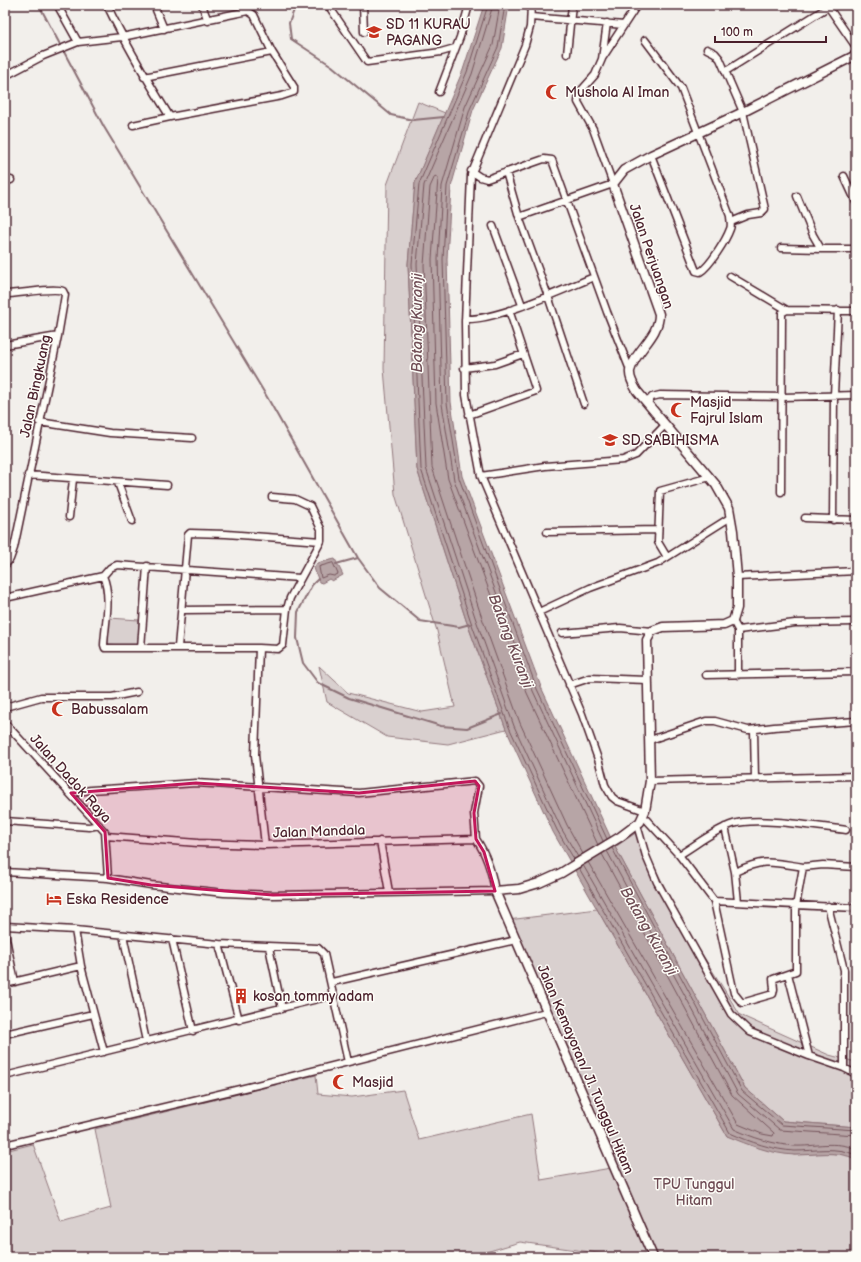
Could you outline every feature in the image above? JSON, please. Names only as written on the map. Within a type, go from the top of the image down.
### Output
[{"type":"street","points":[[107,5],[122,37],[144,77],[170,117]]},
{"type":"street","points":[[154,5],[164,29]]},
{"type":"street","points":[[202,5],[208,21]]},
{"type":"street","points":[[328,5],[367,62],[441,52],[455,48]]},
{"type":"street","points":[[363,5],[364,32]]},
{"type":"street","points":[[439,92],[460,37],[469,5]]},
{"type":"street","points":[[531,5],[528,35],[522,54],[472,171],[464,368],[469,415],[481,476],[590,736],[608,792],[617,801],[644,813],[679,855],[714,901],[730,978],[736,998],[746,1003],[773,994],[773,979],[794,972],[796,968],[796,906],[803,867]]},
{"type":"street","points":[[567,54],[572,5]]},
{"type":"street","points":[[613,184],[593,129],[578,102],[579,93],[595,75],[602,59],[637,5]]},
{"type":"street","points":[[726,71],[828,6],[856,47]]},
{"type":"street","points":[[59,8],[75,43]]},
{"type":"street","points":[[5,76],[43,56],[75,43],[122,37],[208,21],[237,13],[250,12],[254,15],[272,52],[294,87],[293,93],[133,125]]},
{"type":"street","points":[[530,17],[571,19],[624,25]]},
{"type":"street","points":[[602,59],[607,23]]},
{"type":"street","points":[[645,40],[681,88],[731,222],[730,229],[703,271],[696,272],[651,155]]},
{"type":"street","points":[[707,50],[717,54],[726,71],[743,112],[765,209],[761,213],[748,215],[731,222]]},
{"type":"street","points":[[144,77],[272,52]]},
{"type":"street","points":[[519,217],[613,184],[624,170],[651,155],[743,112],[856,55]]},
{"type":"street","points":[[472,171],[483,179],[544,159],[550,158],[554,162],[594,277],[630,370],[630,376],[633,384],[665,425],[710,477],[724,497],[731,517],[737,577],[737,608],[733,621],[738,630],[738,675]]},
{"type":"street","points":[[506,172],[519,217],[548,296],[584,404]]},
{"type":"street","points":[[844,176],[856,201]]},
{"type":"street","name":"Jalan Perjuangan","points":[[613,184],[659,314],[657,328],[630,370]]},
{"type":"street","points":[[797,196],[813,235],[821,249]]},
{"type":"street","points":[[493,226],[522,305]]},
{"type":"street","points":[[781,248],[856,250]]},
{"type":"street","points":[[730,276],[787,310],[856,311]]},
{"type":"street","points":[[465,319],[478,319],[509,310],[594,277]]},
{"type":"street","name":"Jalan Bingkuang","points":[[5,294],[56,289],[62,291],[64,298],[58,336],[14,548],[5,565]]},
{"type":"street","points":[[469,415],[534,392],[536,387],[523,354],[509,310]]},
{"type":"street","points":[[781,492],[783,397],[782,316],[783,311],[787,310]]},
{"type":"street","points":[[833,520],[834,395],[838,310]]},
{"type":"street","points":[[5,345],[58,336]]},
{"type":"street","points":[[464,368],[495,364],[523,354]]},
{"type":"street","points":[[647,403],[652,397],[660,395],[783,397],[856,395]]},
{"type":"street","points":[[39,422],[110,433],[192,438]]},
{"type":"street","points":[[481,476],[545,466],[613,461],[628,458],[636,455],[665,425]]},
{"type":"street","points":[[28,475],[118,483],[166,485]]},
{"type":"street","points":[[667,557],[660,547],[658,530],[660,491],[710,477]]},
{"type":"street","points":[[69,517],[74,478]]},
{"type":"street","points":[[118,483],[132,521]]},
{"type":"street","points":[[104,576],[107,584],[107,594],[104,647],[278,648],[283,645],[287,609],[300,578],[321,541],[321,529],[310,506],[295,499],[272,497]]},
{"type":"street","points":[[539,612],[590,588],[650,566],[731,517]]},
{"type":"street","points":[[805,518],[856,520]]},
{"type":"street","points":[[548,532],[658,530]]},
{"type":"street","points":[[178,647],[188,535],[191,532],[321,541]]},
{"type":"street","points":[[5,598],[104,576],[110,568],[117,565],[300,578]]},
{"type":"street","points":[[141,648],[147,566]]},
{"type":"street","points":[[737,577],[856,571]]},
{"type":"street","points":[[182,610],[287,609]]},
{"type":"street","points":[[562,633],[620,628],[652,631],[663,627],[724,625],[733,621]]},
{"type":"street","points":[[738,630],[795,623],[856,622]]},
{"type":"street","points":[[5,872],[108,878],[151,885],[224,893],[273,895],[495,891],[519,889],[539,883],[561,873],[620,837],[637,825],[644,813],[650,781],[650,740],[647,680],[648,640],[652,631]]},
{"type":"street","points":[[259,648],[255,755],[257,786],[266,845]]},
{"type":"street","points":[[706,675],[856,672]]},
{"type":"street","points":[[569,685],[590,678],[647,680]]},
{"type":"street","points":[[5,707],[41,697],[112,698],[137,692]]},
{"type":"street","points":[[650,740],[703,721],[715,721],[741,730],[856,721]]},
{"type":"street","name":"Jalan Dadok Raya","points":[[5,723],[99,825],[106,836],[108,878]]},
{"type":"street","points":[[754,730],[755,779]]},
{"type":"street","points":[[650,781],[856,776]]},
{"type":"street","points":[[71,794],[90,790],[196,783],[360,793],[475,781],[479,786],[474,813],[476,839],[484,852],[493,879],[495,891]]},
{"type":"street","points":[[5,821],[82,826],[99,825]]},
{"type":"street","points":[[679,855],[726,827],[733,824],[750,821],[846,830]]},
{"type":"street","points":[[637,825],[646,856],[657,882],[731,1014],[750,1032],[856,1074]]},
{"type":"street","points":[[726,827],[735,872],[738,902]]},
{"type":"street","name":"Jalan Mandala","points":[[106,836],[218,845],[476,839]]},
{"type":"street","points":[[380,841],[389,892]]},
{"type":"street","points":[[735,872],[752,864],[763,862],[803,867],[856,867]]},
{"type":"street","name":"Jalan Kemayoran/ Jl. Tunggul Hitam","points":[[495,891],[653,1257]]},
{"type":"street","points":[[714,901],[856,908]]},
{"type":"street","points":[[828,906],[844,970],[844,1068]]},
{"type":"street","points":[[5,926],[75,930],[219,944],[318,948],[324,954],[332,982],[339,1027],[348,1062]]},
{"type":"street","points":[[75,930],[81,966],[104,1052]]},
{"type":"street","points":[[5,934],[15,982]]},
{"type":"street","points":[[123,935],[146,1041]]},
{"type":"street","points":[[172,939],[193,1031]]},
{"type":"street","points":[[332,982],[516,940]]},
{"type":"street","points":[[219,944],[239,1020]]},
{"type":"street","points":[[269,947],[282,1009]]},
{"type":"street","points":[[5,984],[81,966]]},
{"type":"street","points":[[788,974],[808,1056]]},
{"type":"street","points":[[5,1076],[146,1041],[239,1020],[334,995]]},
{"type":"street","points":[[5,1145],[348,1062],[546,1012]]},
{"type":"street","points":[[5,1034],[93,1014]]},
{"type":"highlighted area","points":[[475,781],[479,786],[474,813],[476,839],[484,852],[495,891],[273,895],[151,885],[108,878],[105,832],[71,793],[196,783],[359,793]]},
{"type":"green space","points":[[418,102],[445,113],[415,183],[408,264],[417,469],[466,620],[506,729],[448,744],[387,737],[327,702],[319,666],[348,693],[422,712],[455,707],[437,631],[395,494],[384,369],[387,185]]},
{"type":"green space","points":[[109,618],[139,620],[138,646],[108,644]]},
{"type":"green space","points":[[637,832],[682,922],[740,1015],[829,1055],[856,1062],[856,1127],[783,1121],[745,1088],[615,847]]},
{"type":"green space","name":"TPU Tunggul Hitam","points":[[597,909],[727,1136],[794,1155],[827,1153],[846,1155],[856,1159],[856,1257],[626,1257],[520,1242],[469,1257],[5,1257],[5,1151],[33,1144],[61,1222],[111,1208],[95,1129],[316,1075],[318,1094],[352,1097],[403,1090],[419,1140],[531,1114],[541,1180],[611,1168],[543,1015],[508,920]]},
{"type":"water","name":"Batang Kuranji","points":[[484,5],[509,5],[502,48],[473,110],[451,187],[447,259],[451,402],[462,476],[541,687],[615,847],[745,1088],[783,1121],[856,1127],[856,1159],[849,1156],[834,1154],[795,1155],[777,1153],[752,1146],[727,1136],[553,832],[506,729],[466,620],[417,469],[408,264],[415,183],[463,70]]},
{"type":"water","points":[[335,559],[343,575],[332,581],[329,579],[322,583],[319,582],[314,568],[317,563]]},
{"type":"waterway","points":[[39,5],[104,127],[267,397],[358,558],[380,588],[420,621],[459,627],[470,624]]},
{"type":"waterway","points":[[293,5],[294,10],[289,23],[291,39],[332,66],[391,115],[413,120],[444,117]]},
{"type":"waterway","points":[[336,564],[358,558]]},
{"type":"waterway","points":[[318,579],[312,585],[298,612],[297,638],[303,663],[318,683],[349,698],[441,726],[467,728],[502,714]]},
{"type":"place","name":"SD 11 KURAU PAGANG","points":[[374,32]]},
{"type":"place","name":"Mushola Al Iman","points":[[553,92]]},
{"type":"place","name":"Masjid Fajrul Islam","points":[[678,410]]},
{"type":"place","name":"SD SABIHISMA","points":[[610,440]]},
{"type":"place","name":"Babussalam","points":[[59,709]]},
{"type":"place","name":"Eska Residence","points":[[54,899]]},
{"type":"place","name":"kosan tommy adam","points":[[241,996]]},
{"type":"place","name":"Masjid","points":[[340,1082]]}]
